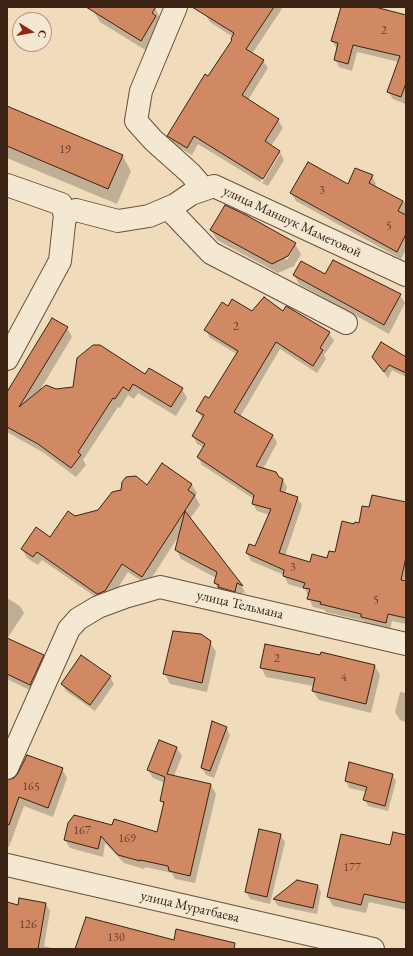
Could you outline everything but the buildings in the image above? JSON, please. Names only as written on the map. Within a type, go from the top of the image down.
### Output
[{"type":"street","points":[[176,7],[140,91],[136,121],[153,140],[190,173],[204,189]]},
{"type":"street","points":[[7,185],[61,204],[65,215],[60,261],[7,359]]},
{"type":"street","name":"улица Маншук Маметовой","points":[[65,215],[76,210],[118,222],[149,216],[168,208],[191,194],[214,186],[406,275]]},
{"type":"street","points":[[168,208],[211,253],[346,322]]},
{"type":"street","name":"улица Тельмана","points":[[7,768],[54,660],[69,629],[78,618],[98,608],[160,587],[406,644]]},
{"type":"street","name":"улица Муратбаева","points":[[7,865],[373,949]]}]
